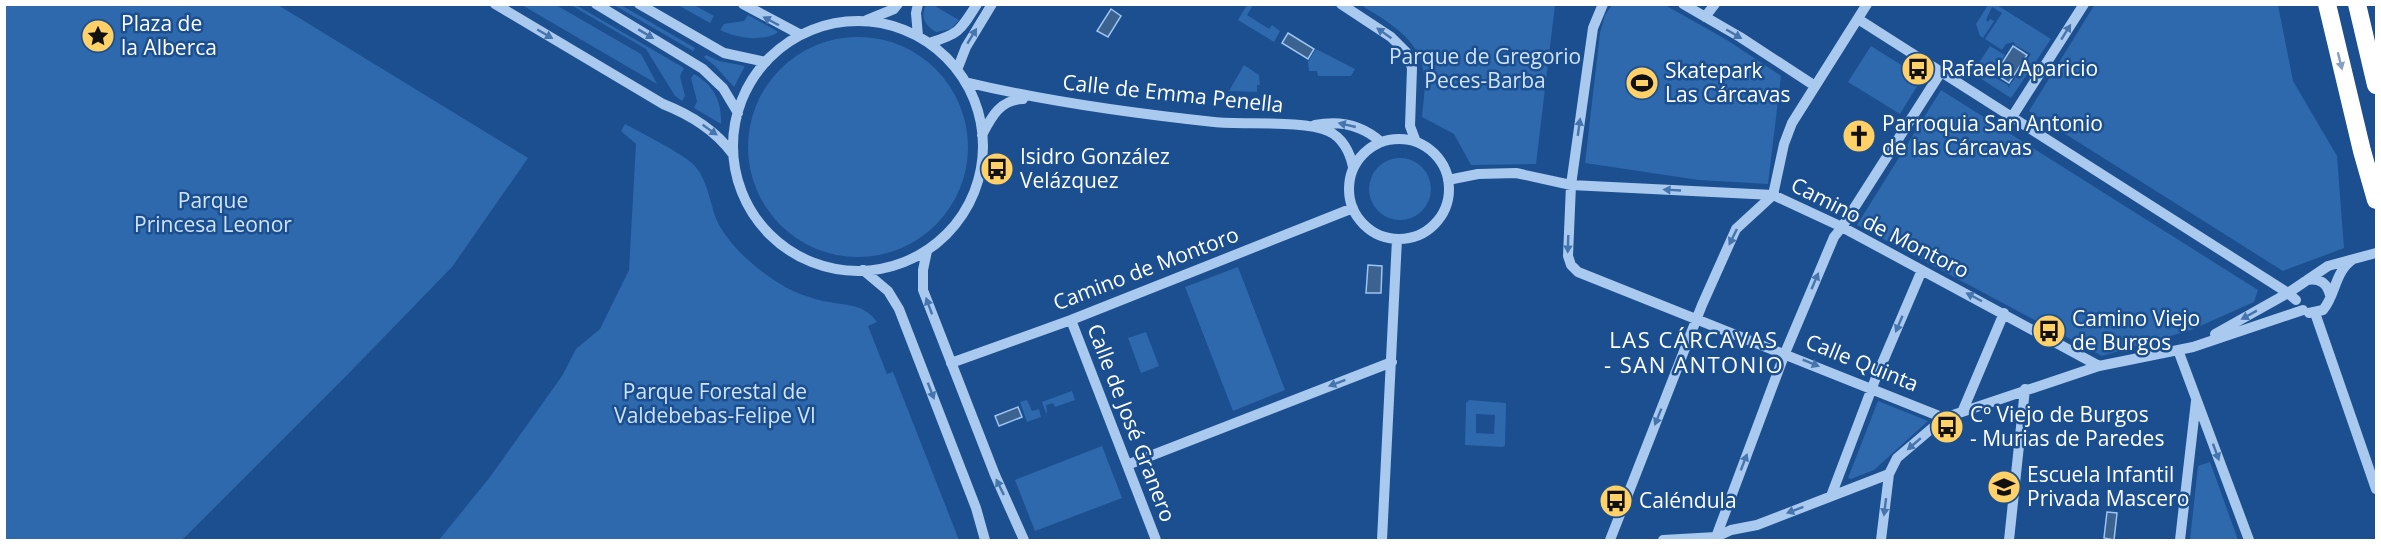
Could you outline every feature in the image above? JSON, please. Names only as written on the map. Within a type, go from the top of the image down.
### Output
[{"type":"highway","points":[[2326,4],[2376,200]]},
{"type":"highway","points":[[2357,4],[2376,85]]},
{"type":"street","points":[[495,4],[663,104],[683,112],[721,137],[732,153]]},
{"type":"street","points":[[596,4],[703,69],[723,88],[738,113]]},
{"type":"street","points":[[639,4],[714,49],[766,62]]},
{"type":"street","points":[[743,4],[801,35]]},
{"type":"street","points":[[865,21],[894,9],[898,4]]},
{"type":"street","points":[[918,4],[916,13],[918,36]]},
{"type":"street","points":[[929,43],[960,30],[976,4]]},
{"type":"street","points":[[957,70],[966,47],[992,4]]},
{"type":"street","points":[[1341,4],[1391,37],[1406,52],[1412,68],[1410,126],[1416,142]]},
{"type":"street","points":[[1571,185],[1593,28],[1603,4]]},
{"type":"street","points":[[1683,4],[1815,86]]},
{"type":"street","points":[[1705,17],[1715,4]]},
{"type":"street","points":[[1610,540],[1697,320],[1736,230],[1773,195],[1784,144],[1792,123],[1867,4]]},
{"type":"street","points":[[2012,117],[2084,4]]},
{"type":"street","points":[[1858,19],[2292,297],[2303,310]]},
{"type":"street","points":[[865,21],[892,26],[929,43],[957,70],[965,82],[977,108],[982,136],[982,166],[974,193],[954,226],[927,250],[889,267],[845,270],[820,265],[797,255],[776,240],[759,223],[746,201],[737,178],[732,153],[733,132],[738,113],[748,89],[766,62],[781,47],[801,35],[834,22],[865,21]]},
{"type":"street","points":[[1720,538],[1785,353],[1834,237],[1941,72]]},
{"type":"street","name":"Calle de Emma Penella","points":[[965,82],[1033,98],[1124,113],[1216,122],[1309,126],[1342,123],[1361,128],[1381,142]]},
{"type":"street","name":"Calle de Emma Penella","points":[[982,136],[990,118],[998,108],[1008,101],[1033,98]]},
{"type":"street","name":"Calle de Emma Penella","points":[[1309,126],[1327,130],[1338,136],[1352,159],[1353,167]]},
{"type":"street","points":[[1394,139],[1416,142],[1434,153],[1443,165],[1448,180],[1449,194],[1445,209],[1426,231],[1412,237],[1383,236],[1371,230],[1360,220],[1353,208],[1349,193],[1353,167],[1366,151],[1381,142],[1394,139]]},
{"type":"street","name":"Camino de Montoro","points":[[1448,180],[1478,174],[1516,173],[1571,185],[1773,195],[1842,227],[2098,366]]},
{"type":"street","name":"Calle Quinta","points":[[1571,185],[1568,256],[1571,265],[1578,272],[1944,418]]},
{"type":"street","name":"Camino de Montoro","points":[[951,363],[1071,320],[1353,208]]},
{"type":"street","points":[[1382,540],[1397,238]]},
{"type":"street","points":[[927,250],[923,270],[923,290],[995,475],[1024,540]]},
{"type":"street","points":[[2193,347],[2292,297],[2302,283],[2328,266],[2376,253]]},
{"type":"street","points":[[1881,540],[1889,474],[1897,458],[1944,418],[2098,366],[2193,347],[2303,310],[2315,313],[2323,310],[2329,304],[2330,295],[2341,271],[2353,260]]},
{"type":"street","points":[[863,270],[888,291],[899,309],[976,508],[985,540]]},
{"type":"street","points":[[1831,496],[1922,270]]},
{"type":"street","points":[[2302,283],[2314,279],[2322,281],[2328,287],[2330,295]]},
{"type":"street","points":[[1963,410],[2004,313]]},
{"type":"street","points":[[2315,313],[2376,489]]},
{"type":"street","name":"Calle de José Granero","points":[[1071,320],[1156,540]]},
{"type":"street","points":[[2178,350],[2248,540]]},
{"type":"street","points":[[1126,465],[1392,362]]},
{"type":"street","points":[[2009,540],[2025,389]]},
{"type":"street","points":[[2180,540],[2196,397]]},
{"type":"street","points":[[1663,540],[1720,538],[1731,530],[1763,523],[1889,474]]},
{"type":"green space","points":[[2095,4],[2278,5],[2293,81],[2337,156],[2344,248],[2283,271],[2029,111]]},
{"type":"green space","name":"Parque Princesa Leonor","points":[[4,5],[278,5],[528,158],[452,267],[182,540],[5,540]]},
{"type":"green space","points":[[522,5],[556,5],[641,54],[657,84]]},
{"type":"green space","points":[[571,5],[576,5],[684,68],[680,76],[685,96],[682,101],[675,96],[646,49]]},
{"type":"green space","points":[[614,5],[621,5],[695,48],[693,51]]},
{"type":"green space","points":[[678,5],[694,5],[714,16],[710,23]]},
{"type":"green space","points":[[926,5],[933,5],[959,20],[951,29],[936,32],[925,21],[923,13]]},
{"type":"green space","points":[[1247,5],[1253,5],[1247,15],[1269,29],[1272,25],[1280,31],[1274,42],[1238,20]]},
{"type":"green space","name":"Parque de Gregorio Peces-Barba","points":[[1361,5],[1555,5],[1536,164],[1471,165],[1454,134],[1422,117],[1425,80],[1422,62],[1417,51],[1402,33]]},
{"type":"green space","points":[[1612,5],[1665,5],[1727,40],[1781,76],[1768,184],[1699,180],[1585,163],[1600,33],[1605,15]]},
{"type":"green space","points":[[1988,5],[1997,5],[2051,39],[2011,98],[1972,73],[1990,46],[2005,55],[1991,77],[2008,85],[2008,88],[2031,54],[2015,45],[2014,42],[2006,44],[2002,50],[1985,39],[2002,13],[1992,7],[1986,20],[1994,21],[1983,38],[1980,36],[1976,24]]},
{"type":"green space","points":[[748,15],[777,33],[748,38],[720,30],[724,24],[744,21]]},
{"type":"green space","points":[[858,37],[879,39],[900,45],[936,69],[960,105],[966,126],[968,147],[966,168],[960,189],[936,225],[900,249],[879,255],[858,257],[837,255],[816,249],[780,225],[756,189],[750,168],[748,147],[750,126],[756,105],[780,69],[816,45],[837,39]]},
{"type":"green space","points":[[1871,46],[1922,78],[1900,114],[1848,82]]},
{"type":"green space","points":[[1316,49],[1355,69],[1351,76],[1318,76],[1317,71],[1309,71],[1308,62]]},
{"type":"green space","points":[[706,55],[719,61],[745,66],[734,87],[704,57]]},
{"type":"green space","points":[[1244,65],[1259,75],[1260,85],[1257,85],[1257,92],[1229,91]]},
{"type":"green space","points":[[694,74],[712,89],[720,108],[721,124],[694,108],[697,101],[691,78]]},
{"type":"green space","points":[[1941,90],[2258,290],[2254,302],[2191,330],[2102,356],[1857,225]]},
{"type":"green space","name":"Parque Forestal de Valdebebas-Felipe VI","points":[[625,124],[673,150],[695,166],[703,179],[722,230],[758,269],[793,291],[815,299],[861,309],[877,322],[868,326],[887,374],[893,372],[959,540],[439,540],[490,477],[562,376],[576,349],[600,329],[629,270],[636,144],[621,131]]},
{"type":"green space","points":[[1400,158],[1422,167],[1431,189],[1422,211],[1400,220],[1378,211],[1369,189],[1378,167]]},
{"type":"green space","points":[[1238,267],[1285,390],[1233,411],[1185,287]]},
{"type":"green space","points":[[1146,332],[1159,366],[1141,373],[1128,338]]},
{"type":"green space","points":[[1072,391],[1075,400],[1055,407],[1053,403],[1046,405],[1046,413],[1042,402]]},
{"type":"green space","points":[[1027,400],[1032,411],[1039,409],[1041,417],[1027,422],[1020,402]]},
{"type":"green space","points":[[1469,400],[1506,403],[1505,445],[1503,447],[1465,445],[1466,403]],"holes":[[[1476,414],[1495,415],[1494,434],[1476,433]]]},
{"type":"green space","points":[[1878,401],[1928,421],[1874,470],[1851,479],[1848,478]]},
{"type":"green space","points":[[1102,446],[1122,498],[1035,531],[1015,480]]},
{"type":"green space","points":[[2210,462],[2238,540],[2190,540],[2198,466]]},
{"type":"shaded area","points":[[1111,9],[1121,16],[1108,37],[1097,31]]},
{"type":"shaded area","points":[[1288,33],[1314,49],[1308,59],[1282,43]]},
{"type":"shaded area","points":[[2013,46],[2027,55],[2009,83],[1995,74]]},
{"type":"shaded area","points":[[1368,265],[1382,266],[1381,293],[1366,293]]},
{"type":"shaded area","points":[[1018,407],[1022,417],[999,426],[995,416]]},
{"type":"shaded area","points":[[2107,512],[2117,513],[2114,540],[2104,538]]},
{"type":"place","name":"Plaza de la Alberca","points":[[98,36]]},
{"type":"place","name":"Rafaela Aparicio","points":[[1918,69]]},
{"type":"place","name":"Skatepark Las Cárcavas","points":[[1642,83]]},
{"type":"place","name":"Parroquia San Antonio de las Cárcavas","points":[[1859,136]]},
{"type":"place","name":"Isidro González Velázquez","points":[[997,169]]},
{"type":"place","name":"Camino Viejo de Burgos","points":[[2049,331]]},
{"type":"place","name":"Cº Viejo de Burgos - Murias de Paredes","points":[[1947,427]]},
{"type":"place","name":"Escuela Infantil Privada Mascero","points":[[2004,487]]},
{"type":"place","name":"Caléndula","points":[[1616,501]]},
{"type":"district","name":"LAS CÁRCAVAS - SAN ANTONIO","points":[[1694,352]]}]
